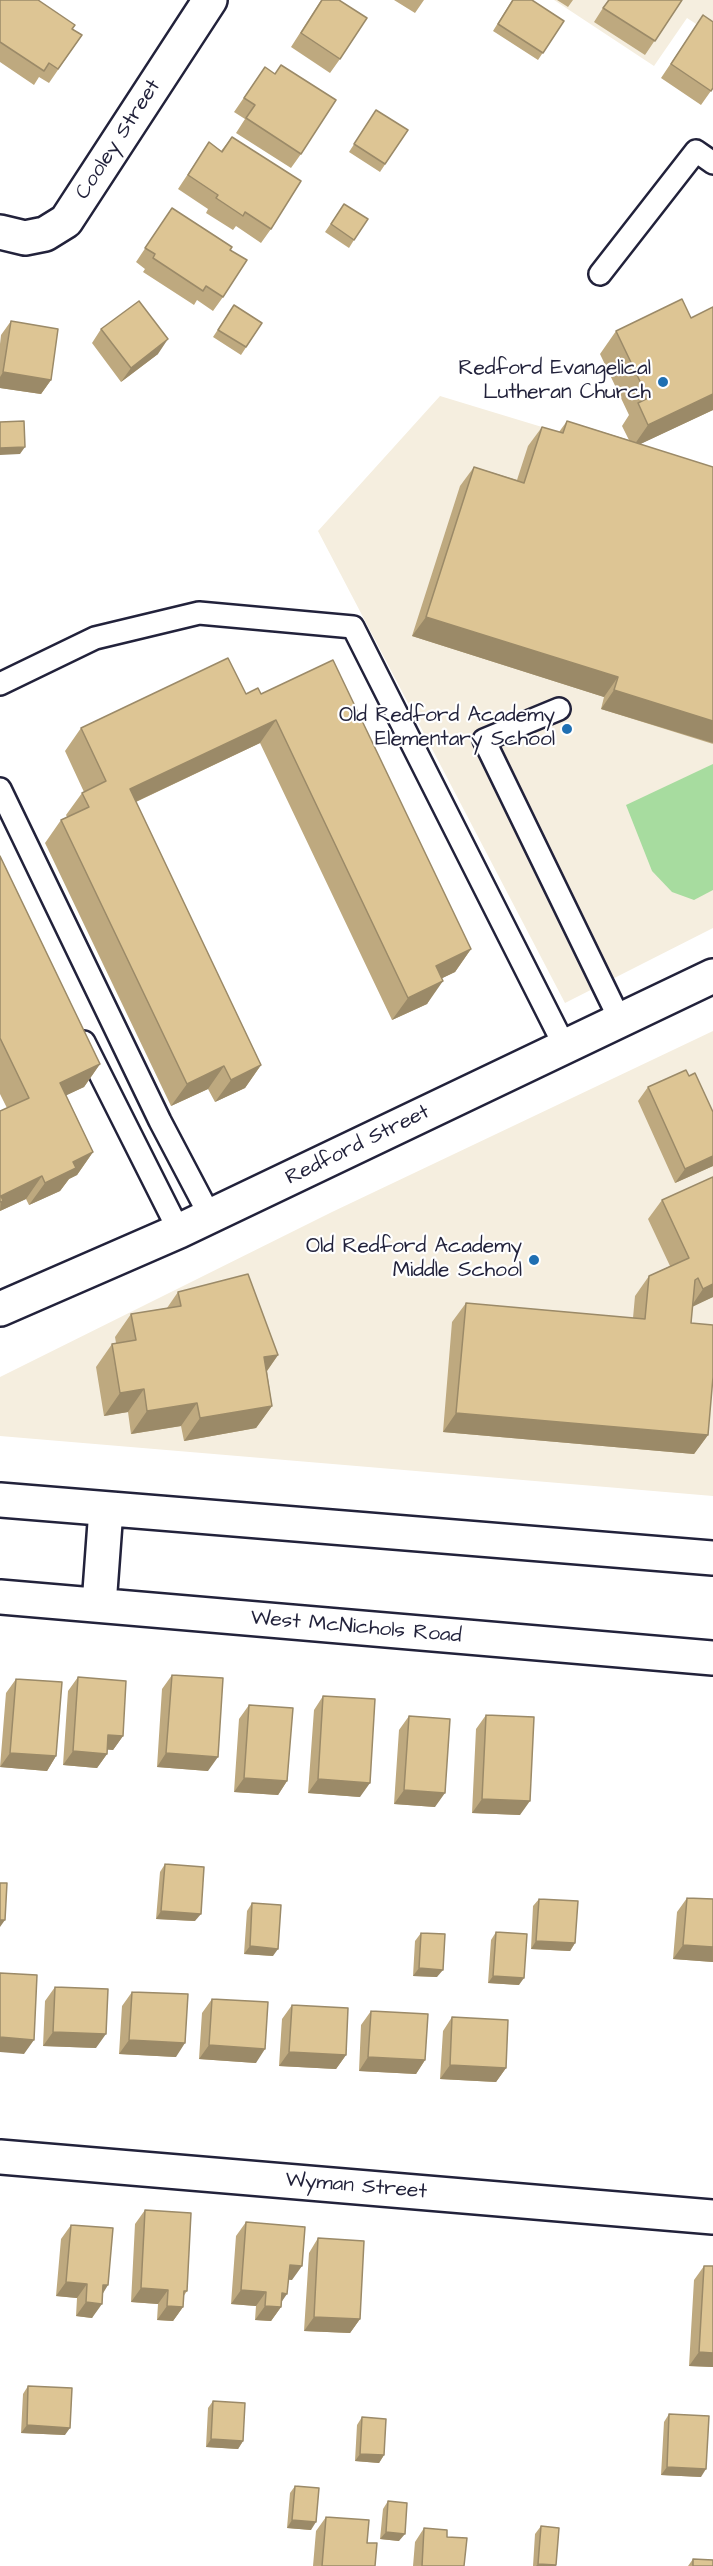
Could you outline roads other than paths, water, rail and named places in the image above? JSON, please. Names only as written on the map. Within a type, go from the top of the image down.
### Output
[{"type":"street","name":"Cooley Street","points":[[0,232],[25,238],[45,234],[66,221],[210,0]]},
{"type":"street","name":"Redford Street","points":[[0,1310],[179,1231],[713,976]]},
{"type":"street","points":[[0,1500],[713,1558]]},
{"type":"street","points":[[99,1605],[106,1509]]},
{"type":"street","name":"West McNichols Road","points":[[0,1597],[713,1658]]},
{"type":"street","name":"Wyman Street","points":[[0,2157],[713,2217]]},
{"type":"lane","points":[[600,274],[696,152],[713,163]]},
{"type":"lane","points":[[0,684],[95,638],[199,613],[353,627],[565,1047]]},
{"type":"lane","points":[[559,709],[484,740],[620,1020]]},
{"type":"lane","points":[[0,789],[160,1121],[210,1216]]},
{"type":"lane","points":[[73,1019],[179,1231]]},
{"type":"place","name":"Redford Evangelical Lutheran Church","points":[[663,382]]},
{"type":"place","name":"Old Redford Academy Elementary School","points":[[567,729]]},
{"type":"place","name":"Old Redford Academy Middle School","points":[[534,1260]]}]
